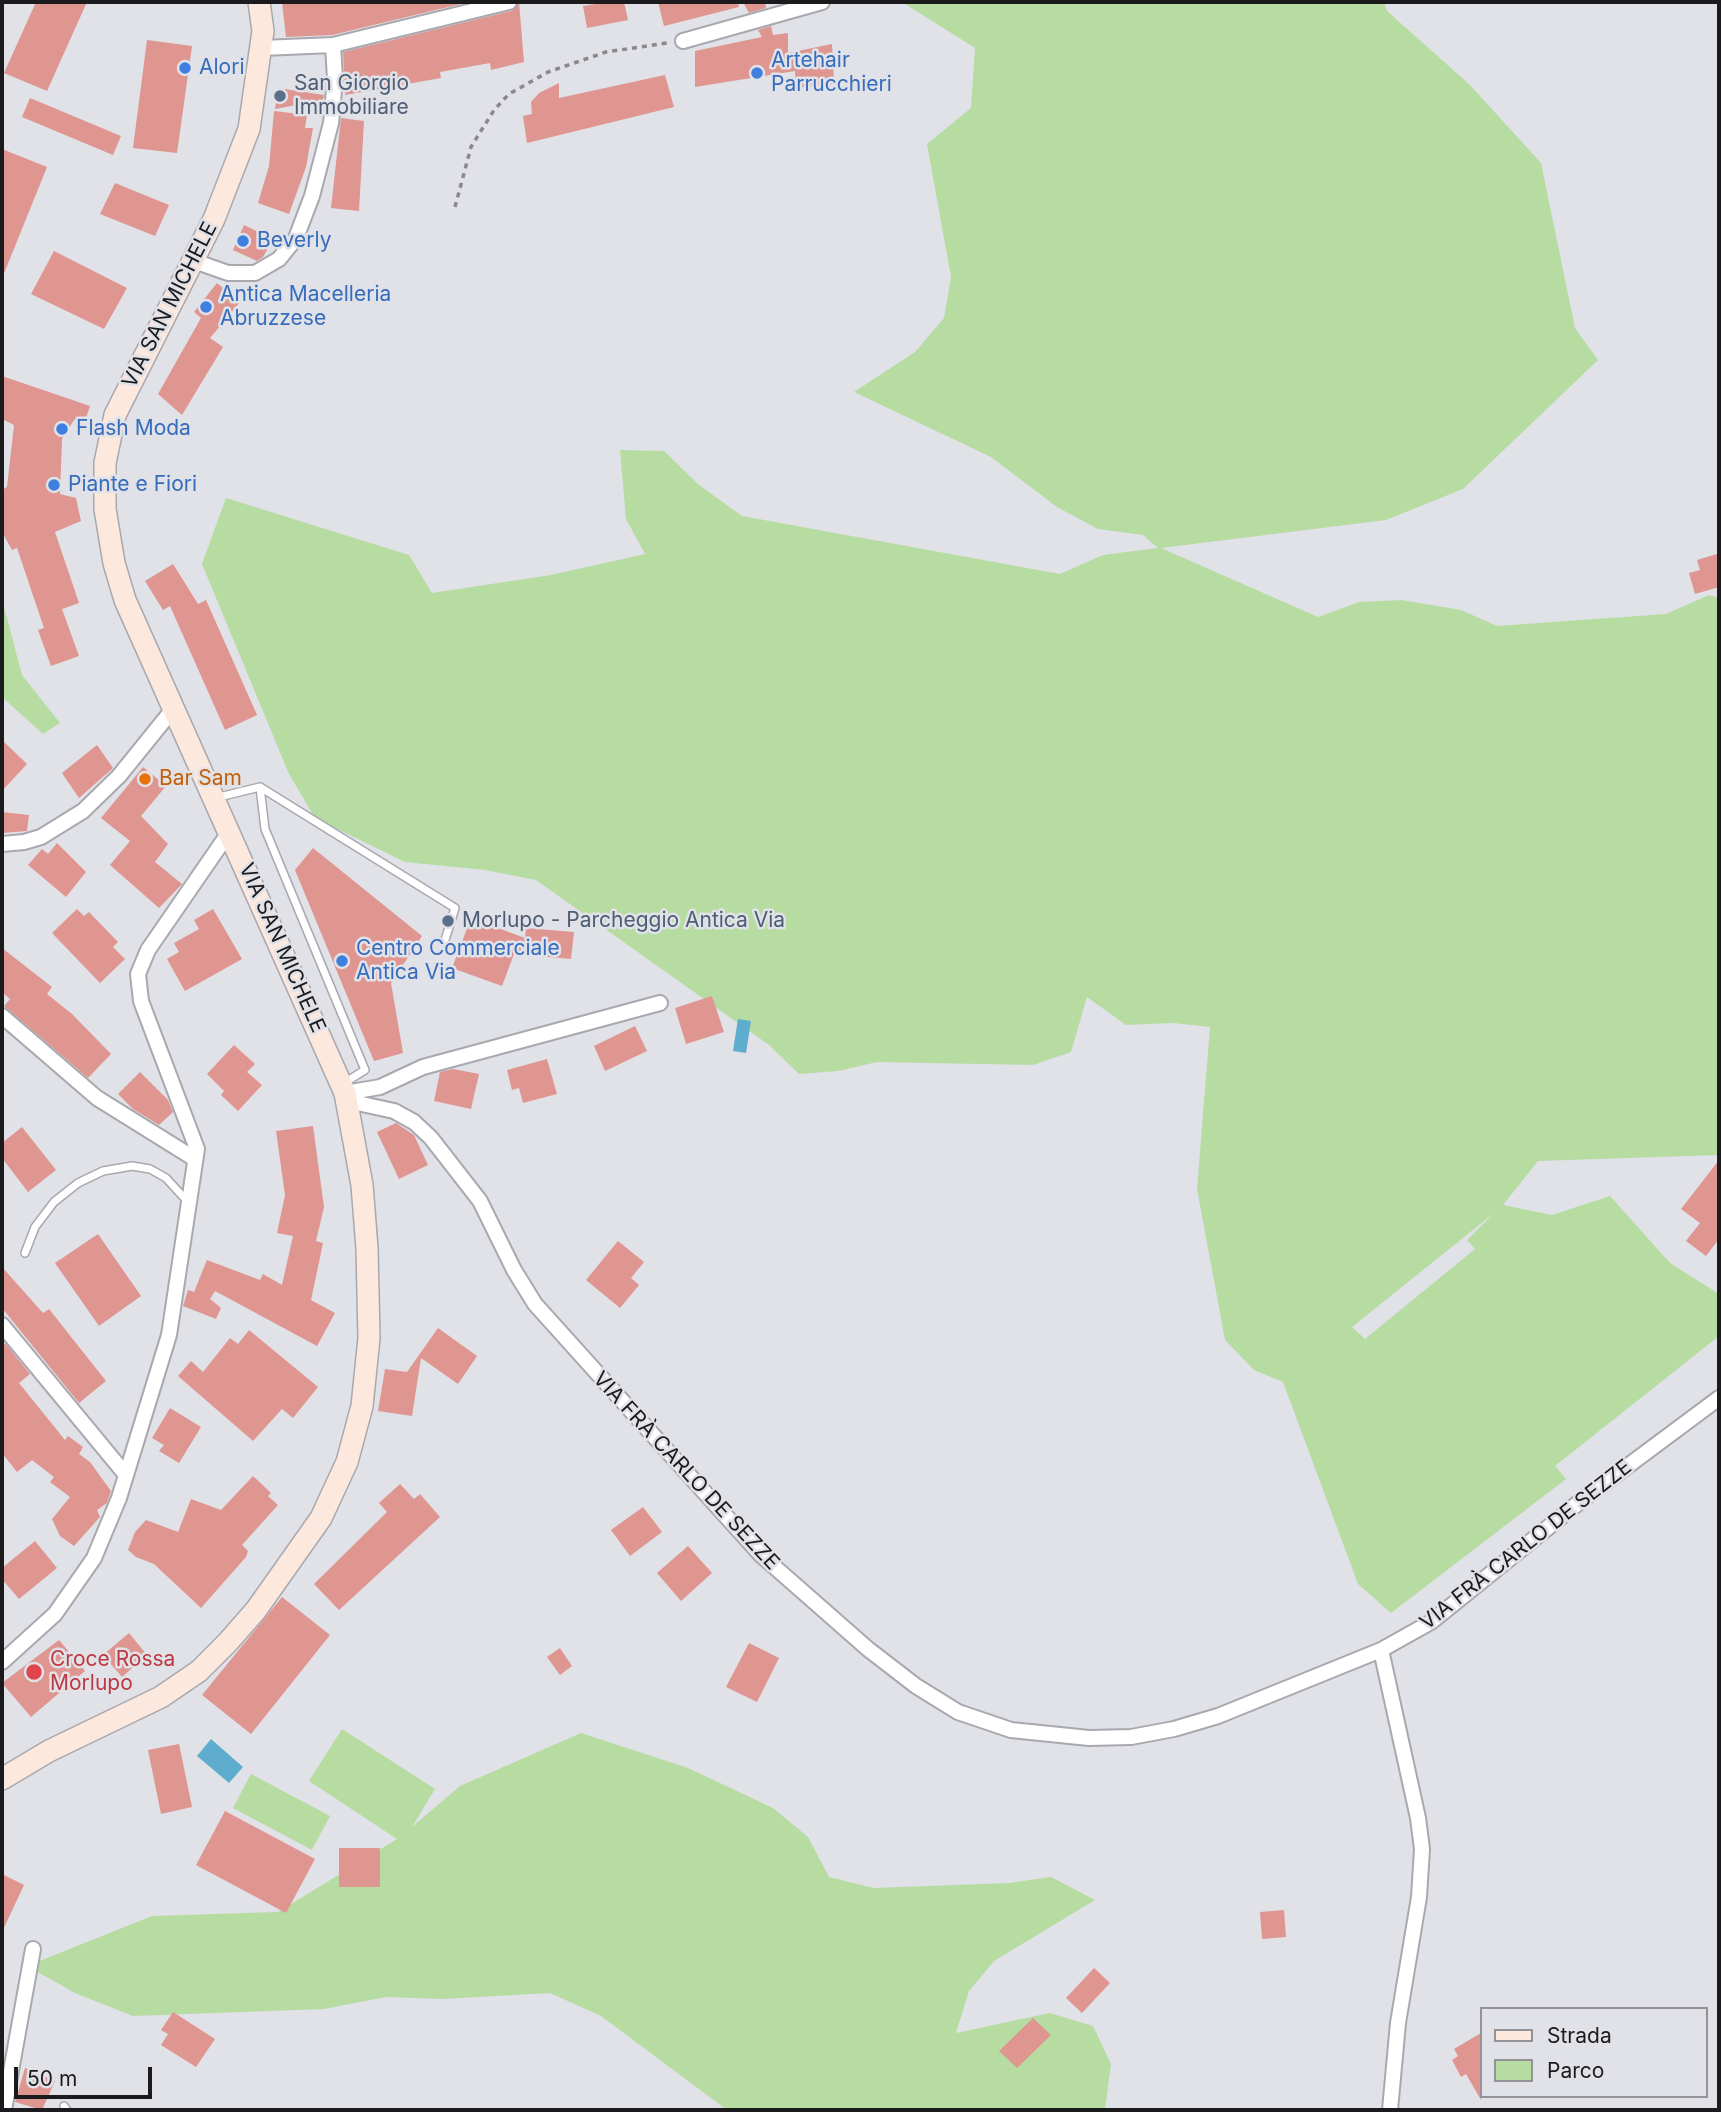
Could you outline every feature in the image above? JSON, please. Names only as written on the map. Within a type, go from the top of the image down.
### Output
[{"type":"main road","name":"VIA SAN MICHELE","points":[[2,1779],[49,1751],[147,1705],[199,1671],[256,1610],[313,1531],[335,1492],[360,1420],[369,1338],[364,1202],[345,1093],[125,600],[114,563],[105,509],[104,471],[110,433],[122,398],[194,261],[245,140],[254,104],[263,31],[259,2]]},
{"type":"street","points":[[261,48],[333,45],[509,2]]},
{"type":"street","points":[[683,41],[821,2]]},
{"type":"street","points":[[194,261],[228,273],[255,273],[279,259],[296,238],[315,188],[331,123],[335,79],[333,45]]},
{"type":"street","points":[[2,844],[41,837],[83,811],[119,776],[174,708]]},
{"type":"street","points":[[2,1662],[43,1626],[79,1584],[103,1540],[169,1335],[197,1149],[141,1001],[138,974],[148,950],[230,831]]},
{"type":"street","points":[[345,1093],[380,1087],[423,1067],[660,1003]]},
{"type":"street","points":[[2,1016],[97,1098],[195,1159]]},
{"type":"street","name":"VIA FRÀ CARLO DE SEZZE","points":[[345,1093],[394,1111],[414,1122],[431,1138],[480,1201],[514,1270],[535,1304],[732,1526],[786,1579],[867,1649],[916,1686],[958,1712],[986,1724],[1023,1732],[1089,1738],[1142,1735],[1217,1716],[1381,1650],[1431,1622],[1582,1500],[1719,1398]]},
{"type":"street","points":[[2,1325],[126,1475]]},
{"type":"street","points":[[1381,1650],[1418,1818],[1422,1849],[1419,1897],[1398,2023],[1390,2110]]},
{"type":"street","points":[[4,2110],[33,1949]]},
{"type":"lane","points":[[215,798],[260,787],[455,908],[446,940]]},
{"type":"lane","points":[[260,787],[265,829],[365,1070],[345,1093]]},
{"type":"lane","points":[[25,1254],[35,1227],[54,1202],[78,1183],[103,1171],[132,1166],[150,1169],[166,1178],[189,1203]]},
{"type":"path","points":[[455,207],[471,147],[494,110],[518,88],[548,72],[606,52],[683,41]]},
{"type":"green space","points":[[902,2],[1384,2],[1387,11],[1470,85],[1541,163],[1575,328],[1598,360],[1463,489],[1386,520],[1161,548],[1318,617],[1359,602],[1401,600],[1461,610],[1497,626],[1666,614],[1709,595],[1719,598],[1719,1155],[1538,1161],[1503,1205],[1552,1215],[1610,1196],[1670,1263],[1719,1294],[1719,1336],[1555,1466],[1566,1479],[1391,1613],[1358,1584],[1283,1382],[1254,1370],[1225,1340],[1197,1189],[1210,1027],[1173,1023],[1126,1025],[1087,997],[1071,1052],[1033,1065],[877,1062],[838,1071],[799,1074],[769,1045],[536,880],[485,870],[405,862],[315,818],[289,774],[202,564],[226,498],[409,555],[432,593],[551,575],[645,554],[626,519],[620,450],[664,451],[699,485],[742,516],[1060,574],[1103,555],[1158,548],[1143,535],[1098,529],[1057,507],[991,457],[854,392],[915,352],[944,318],[951,277],[927,144],[971,108],[975,48]],"holes":[[[1494,1213],[1467,1240],[1475,1249],[1365,1339],[1352,1327]]]},
{"type":"green space","points":[[2,599],[22,675],[60,723],[43,734],[2,697]]},
{"type":"green space","points":[[342,1729],[435,1789],[412,1827],[460,1786],[581,1733],[688,1768],[773,1808],[808,1837],[829,1877],[874,1888],[1009,1883],[1051,1877],[1095,1900],[994,1961],[969,1991],[956,2033],[1050,2013],[1093,2026],[1111,2064],[1105,2109],[727,2110],[601,2016],[550,1993],[442,1999],[386,1997],[324,2009],[133,2016],[75,1993],[27,1966],[152,1916],[278,1912],[397,1839],[309,1781]]},
{"type":"green space","points":[[251,1774],[330,1816],[312,1850],[233,1808]]},
{"type":"water","points":[[738,1019],[751,1021],[746,1053],[733,1051]]},
{"type":"water","points":[[211,1739],[243,1767],[229,1783],[197,1756]]},
{"type":"building","points":[[36,2],[87,2],[47,91],[4,73]]},
{"type":"building","points":[[282,2],[469,2],[332,35],[286,37]]},
{"type":"building","points":[[519,2],[524,62],[491,70],[490,63],[440,72],[441,78],[345,95],[343,52],[511,11]]},
{"type":"building","points":[[624,2],[628,20],[587,28],[583,6]]},
{"type":"building","points":[[658,2],[738,2],[739,7],[664,26]]},
{"type":"building","points":[[743,2],[765,2],[766,8],[749,13]]},
{"type":"building","points":[[771,26],[773,35],[788,33],[788,53],[832,44],[834,84],[796,88],[795,71],[695,87],[695,51],[762,37],[758,30]]},
{"type":"building","points":[[147,40],[192,46],[177,153],[133,148]]},
{"type":"building","points":[[665,75],[674,107],[527,143],[523,116],[532,114],[531,102],[539,93],[559,83],[559,98]]},
{"type":"building","points":[[278,88],[324,95],[323,100],[275,109]]},
{"type":"building","points":[[30,98],[121,136],[113,155],[22,117]]},
{"type":"building","points":[[274,111],[307,115],[305,128],[313,128],[306,167],[289,214],[258,203],[269,166]]},
{"type":"building","points":[[341,118],[364,121],[359,211],[331,208]]},
{"type":"building","points":[[2,149],[47,167],[3,276],[2,276]]},
{"type":"building","points":[[115,183],[169,205],[155,236],[100,214]]},
{"type":"building","points":[[244,225],[273,239],[263,257],[257,261],[233,250]]},
{"type":"building","points":[[54,251],[127,288],[104,329],[31,294]]},
{"type":"building","points":[[217,283],[240,302],[210,338],[223,347],[182,415],[158,394],[201,318],[194,312]]},
{"type":"building","points":[[2,376],[90,406],[86,418],[74,420],[62,439],[60,494],[76,498],[81,521],[55,532],[79,603],[62,609],[79,656],[51,666],[38,630],[44,628],[17,548],[12,550],[2,532],[2,490],[7,487],[14,425],[2,419]]},
{"type":"building","points":[[1717,554],[1719,587],[1695,594],[1689,573],[1700,570],[1697,560]]},
{"type":"building","points":[[173,564],[198,604],[206,600],[257,715],[225,730],[170,606],[163,610],[145,581]]},
{"type":"building","points":[[2,740],[27,764],[2,791]]},
{"type":"building","points":[[97,745],[113,768],[79,798],[62,773]]},
{"type":"building","points":[[143,767],[166,786],[141,816],[168,844],[155,862],[182,884],[159,908],[110,865],[130,841],[101,818]]},
{"type":"building","points":[[2,812],[29,815],[27,831],[2,833]]},
{"type":"building","points":[[57,843],[86,872],[66,897],[28,865],[42,849],[48,854]]},
{"type":"building","points":[[313,848],[422,936],[391,983],[403,1053],[374,1061],[295,870]]},
{"type":"building","points":[[77,909],[84,916],[89,912],[118,942],[113,947],[125,959],[100,983],[52,933]]},
{"type":"building","points":[[213,909],[242,959],[185,991],[167,959],[179,952],[174,943],[199,929],[194,920]]},
{"type":"building","points":[[471,918],[525,938],[526,928],[574,932],[571,959],[514,954],[502,986],[452,968]]},
{"type":"building","points":[[2,948],[52,987],[47,994],[72,1014],[111,1054],[88,1078],[4,1006],[10,999],[2,992]]},
{"type":"building","points":[[712,996],[724,1032],[686,1044],[675,1008]]},
{"type":"building","points":[[635,1026],[647,1051],[605,1071],[594,1046]]},
{"type":"building","points":[[234,1045],[255,1064],[247,1072],[262,1085],[238,1111],[221,1095],[224,1091],[207,1074]]},
{"type":"building","points":[[547,1059],[557,1094],[523,1103],[519,1088],[512,1090],[507,1070]]},
{"type":"building","points":[[453,1069],[479,1074],[471,1109],[434,1101],[440,1072]]},
{"type":"building","points":[[140,1072],[168,1100],[173,1112],[159,1125],[133,1109],[118,1094]]},
{"type":"building","points":[[396,1123],[414,1135],[428,1165],[399,1179],[377,1132]]},
{"type":"building","points":[[313,1126],[324,1207],[316,1241],[323,1243],[311,1300],[335,1313],[317,1346],[215,1291],[210,1299],[221,1308],[216,1319],[183,1306],[188,1290],[194,1292],[207,1260],[260,1280],[263,1274],[282,1285],[293,1236],[277,1233],[285,1195],[276,1131]]},
{"type":"building","points":[[22,1127],[56,1170],[28,1192],[2,1158],[2,1143]]},
{"type":"building","points":[[1719,1160],[1719,1239],[1706,1256],[1686,1241],[1700,1223],[1681,1209]]},
{"type":"building","points":[[98,1234],[141,1296],[99,1326],[55,1263]]},
{"type":"building","points":[[618,1241],[644,1262],[631,1278],[639,1285],[620,1308],[586,1280]]},
{"type":"building","points":[[2,1267],[43,1313],[49,1309],[106,1381],[79,1403],[2,1308]]},
{"type":"building","points":[[438,1328],[477,1356],[458,1384],[421,1358],[412,1416],[378,1411],[385,1369],[407,1372]]},
{"type":"building","points":[[249,1330],[318,1387],[293,1418],[282,1409],[253,1441],[178,1376],[191,1361],[203,1372],[230,1338],[238,1344]]},
{"type":"building","points":[[5,1343],[30,1374],[19,1383],[65,1440],[68,1436],[83,1447],[79,1454],[90,1462],[111,1491],[107,1503],[97,1510],[100,1517],[74,1546],[60,1536],[52,1519],[70,1497],[50,1482],[54,1477],[32,1460],[17,1472],[2,1453],[2,1346]]},
{"type":"building","points":[[170,1408],[201,1427],[179,1463],[159,1451],[164,1445],[152,1438]]},
{"type":"building","points":[[253,1476],[271,1493],[268,1496],[278,1505],[242,1545],[248,1551],[246,1557],[201,1608],[154,1564],[136,1557],[128,1550],[135,1532],[146,1520],[178,1532],[191,1499],[221,1510]]},
{"type":"building","points":[[400,1484],[414,1499],[420,1494],[440,1517],[339,1610],[314,1584],[387,1512],[379,1503]]},
{"type":"building","points":[[643,1507],[662,1532],[630,1556],[611,1530]]},
{"type":"building","points":[[35,1541],[57,1568],[19,1599],[2,1579],[2,1568]]},
{"type":"building","points":[[688,1546],[712,1573],[681,1601],[657,1573]]},
{"type":"building","points":[[282,1597],[330,1635],[251,1734],[202,1695]]},
{"type":"building","points":[[129,1633],[147,1655],[122,1677],[103,1655]]},
{"type":"building","points":[[59,1640],[85,1671],[31,1717],[2,1683]]},
{"type":"building","points":[[749,1643],[779,1658],[757,1702],[726,1687]]},
{"type":"building","points":[[560,1648],[572,1666],[560,1675],[547,1657]]},
{"type":"building","points":[[179,1744],[192,1807],[161,1814],[148,1750]]},
{"type":"building","points":[[225,1811],[315,1859],[286,1913],[196,1865]]},
{"type":"building","points":[[339,1848],[380,1848],[380,1887],[339,1887]]},
{"type":"building","points":[[2,1874],[24,1885],[2,1932]]},
{"type":"building","points":[[1284,1910],[1286,1937],[1262,1939],[1260,1912]]},
{"type":"building","points":[[1094,1968],[1110,1983],[1082,2013],[1066,1998]]},
{"type":"building","points":[[173,2012],[215,2039],[196,2067],[161,2045],[168,2034],[161,2030]]},
{"type":"building","points":[[1033,2018],[1051,2035],[1017,2068],[999,2051]]},
{"type":"building","points":[[1480,2034],[1481,2100],[1466,2074],[1461,2077],[1452,2060],[1458,2056],[1454,2049]]},
{"type":"building","points":[[25,2068],[55,2081],[42,2110],[15,2102]]},
{"type":"place","name":"Alori","points":[[185,68]]},
{"type":"place","name":"Artehair Parrucchieri","points":[[757,73]]},
{"type":"place","name":"San Giorgio Immobiliare","points":[[280,96]]},
{"type":"place","name":"Beverly","points":[[243,241]]},
{"type":"place","name":"Antica Macelleria Abruzzese","points":[[206,307]]},
{"type":"place","name":"Flash Moda","points":[[62,429]]},
{"type":"place","name":"Piante e Fiori","points":[[54,485]]},
{"type":"place","name":"Bar Sam","points":[[145,779]]},
{"type":"place","name":"Morlupo - Parcheggio Antica Via","points":[[448,921]]},
{"type":"place","name":"Centro Commerciale Antica Via","points":[[342,961]]},
{"type":"place","name":"Croce Rossa Morlupo","points":[[34,1672]]}]
